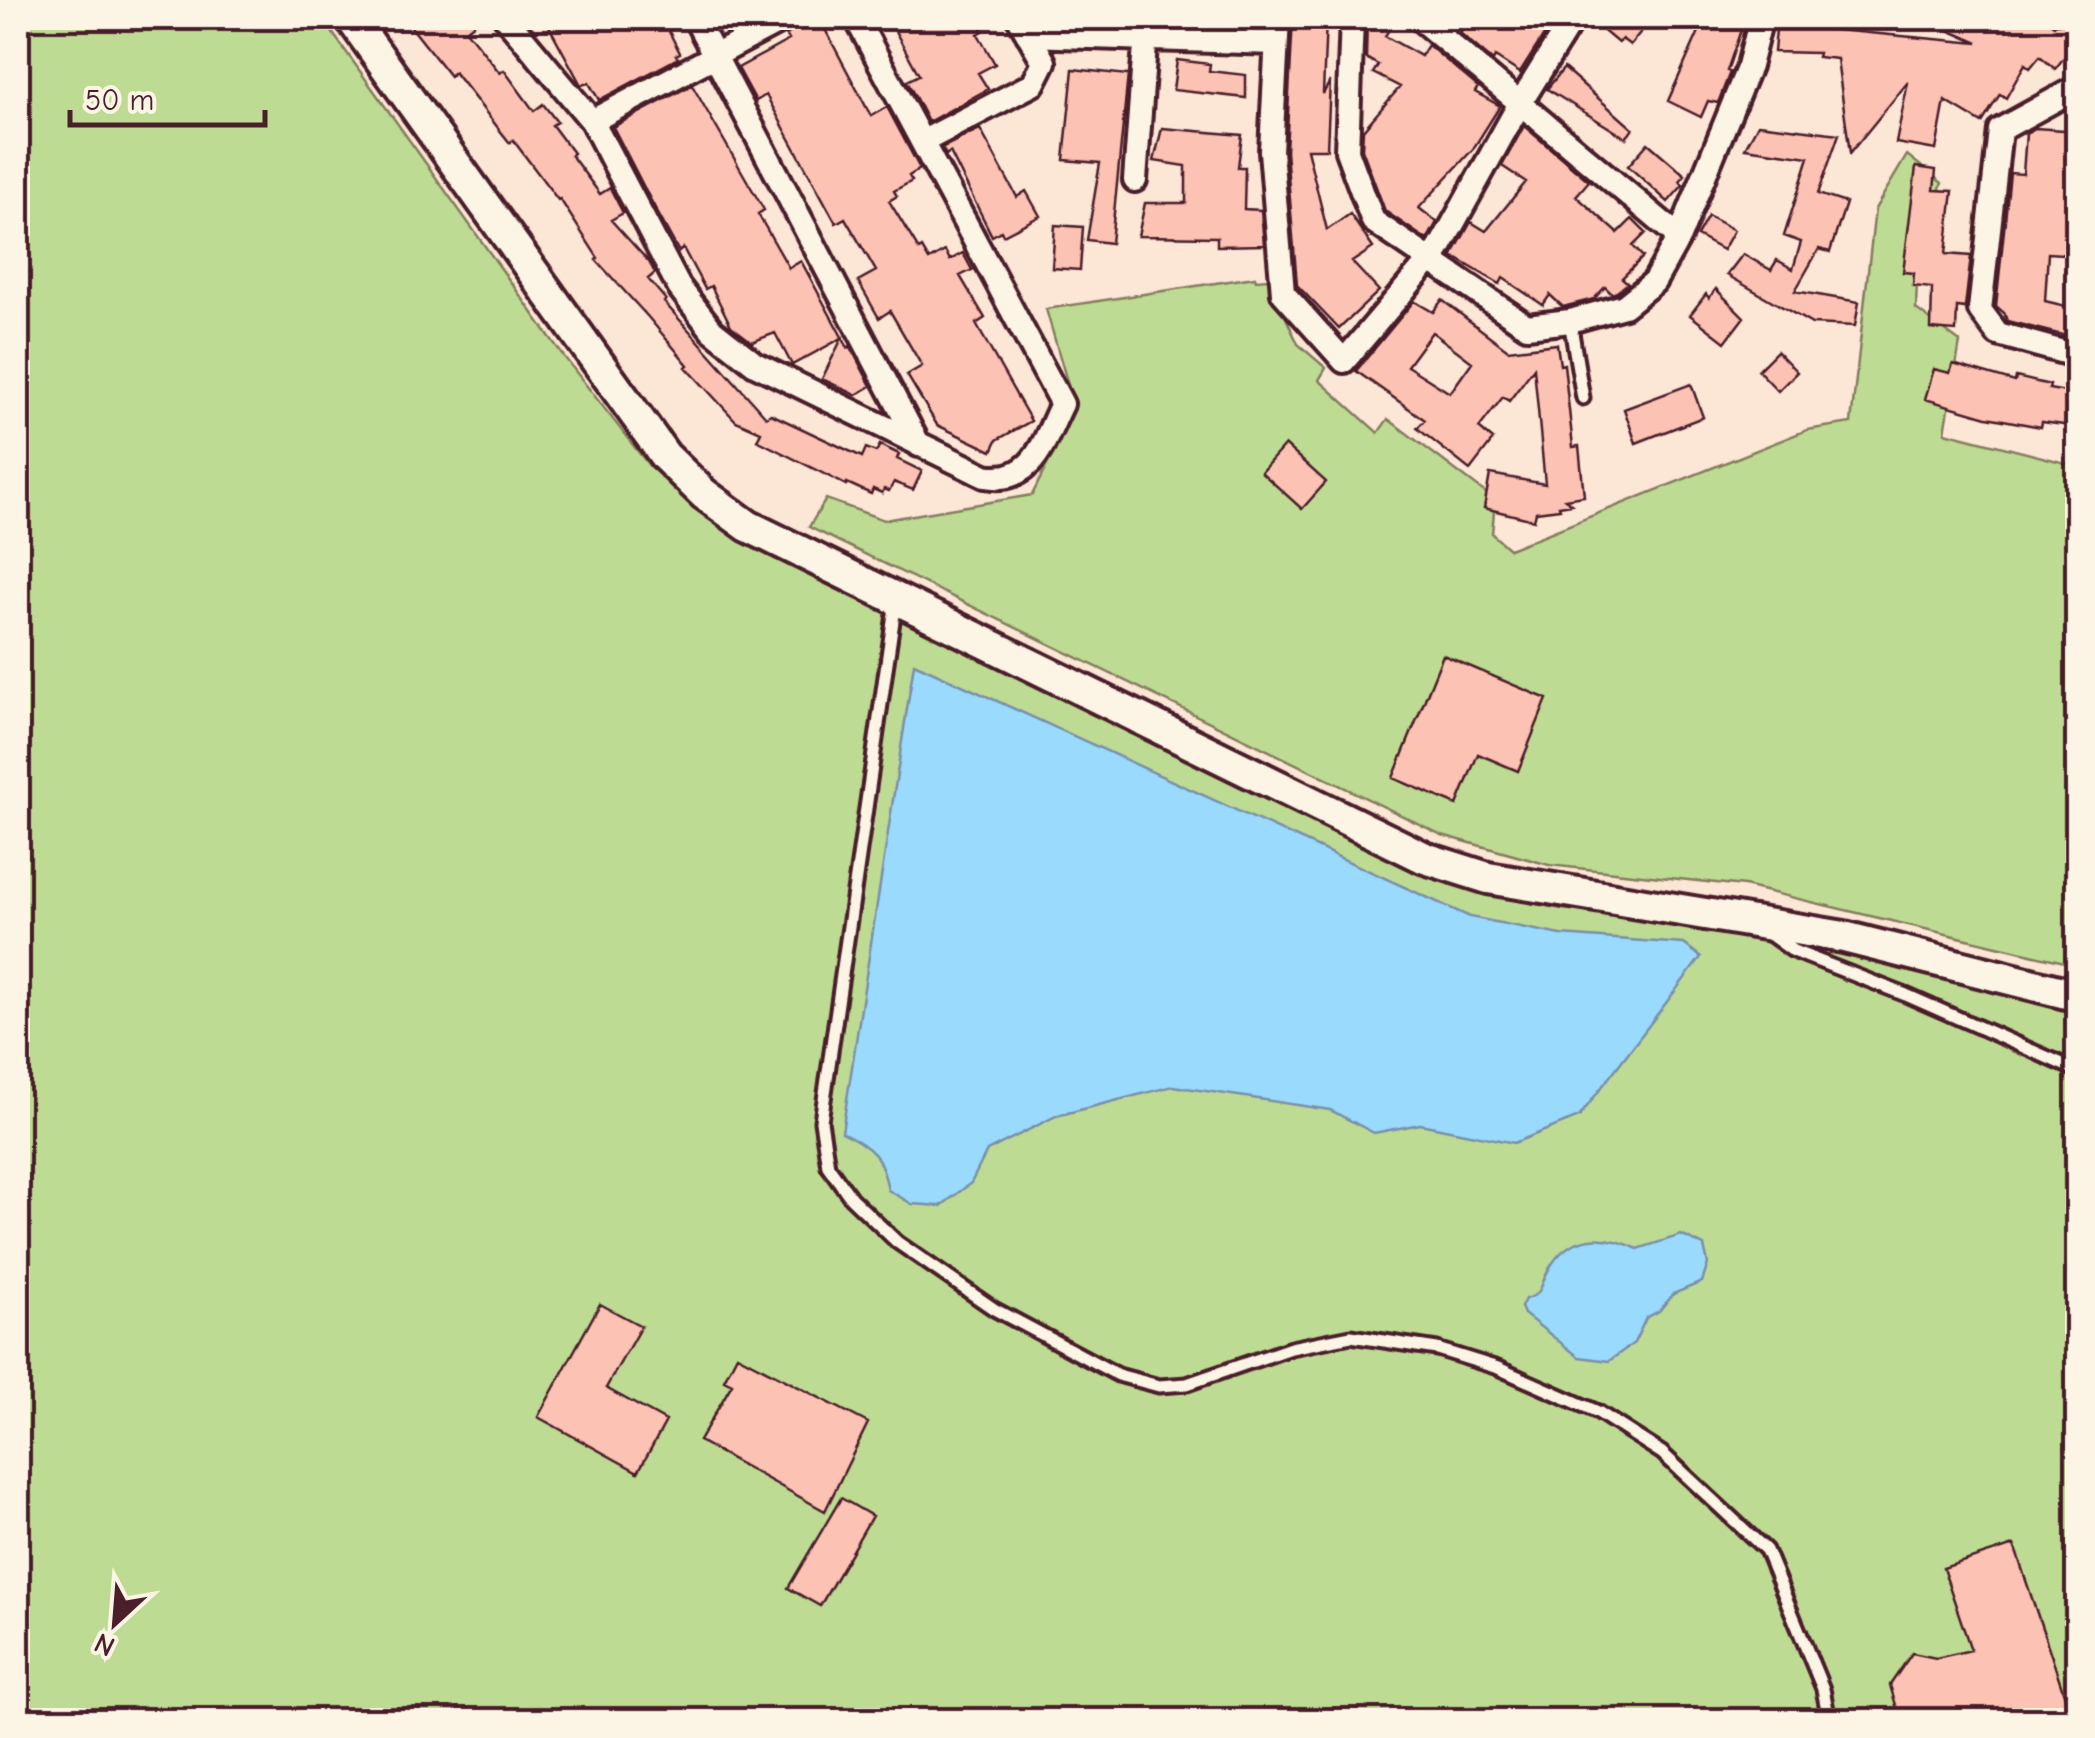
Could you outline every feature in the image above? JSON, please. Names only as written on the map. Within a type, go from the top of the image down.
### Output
[{"type":"street","points":[[352,18],[677,469],[718,506],[748,526],[1425,858],[1488,878],[1844,936],[2078,996]]},
{"type":"street","points":[[506,18],[592,121],[680,287],[712,330],[755,364],[985,476],[1000,479],[1017,474],[1034,460],[1062,404],[856,18]]},
{"type":"street","points":[[695,18],[919,444]]},
{"type":"street","points":[[592,121],[786,18]]},
{"type":"street","points":[[1278,18],[1271,151],[1284,293],[1344,361],[1439,249],[1518,105],[1573,18]]},
{"type":"street","points":[[1352,18],[1346,152],[1373,221],[1527,326],[1624,306],[1654,282],[1679,237],[1750,66],[1761,18]]},
{"type":"street","points":[[1434,23],[1518,105],[1679,237]]},
{"type":"street","points":[[922,142],[1033,84],[1044,62],[1023,26]]},
{"type":"street","points":[[1023,26],[1147,28],[1276,43]]},
{"type":"street","points":[[1136,180],[1147,28]]},
{"type":"street","points":[[2078,87],[2000,130],[1980,310],[1998,334],[2078,356]]},
{"type":"lane","points":[[1570,320],[1583,398]]},
{"type":"lane","points":[[896,600],[820,1121],[828,1166],[851,1198],[896,1242],[994,1309],[1118,1375],[1159,1386],[1187,1384],[1291,1348],[1351,1336],[1452,1354],[1498,1368],[1598,1412],[1662,1453],[1766,1550],[1823,1688],[1829,1720]]},
{"type":"lane","points":[[1748,918],[1793,950],[2078,1071]]},
{"type":"green space","points":[[18,18],[322,18],[562,354],[650,467],[718,524],[1399,861],[1474,891],[1562,909],[1678,922],[1838,951],[2063,1008],[2077,1015],[2077,1720],[18,1720]]},
{"type":"green space","points":[[1907,155],[1942,183],[1918,251],[1916,309],[1960,342],[1945,432],[2077,466],[2072,474],[2078,482],[2077,965],[1744,886],[1549,865],[1442,835],[809,527],[826,499],[884,520],[1032,495],[1075,409],[1046,309],[1255,277],[1268,279],[1298,344],[1326,368],[1319,380],[1378,433],[1388,419],[1495,500],[1492,534],[1509,549],[1807,430],[1851,423],[1875,209]]},
{"type":"water","points":[[914,663],[1470,917],[1561,935],[1684,944],[1701,957],[1579,1117],[1514,1143],[1420,1124],[1374,1133],[1330,1110],[1173,1086],[1056,1116],[987,1151],[971,1183],[941,1206],[912,1204],[888,1190],[874,1154],[842,1132]]},
{"type":"water","points":[[1681,1235],[1704,1246],[1708,1264],[1702,1282],[1673,1294],[1659,1311],[1646,1318],[1634,1343],[1609,1361],[1579,1357],[1524,1314],[1521,1307],[1525,1299],[1539,1291],[1553,1263],[1572,1244],[1610,1240],[1638,1249]]},
{"type":"building","points":[[404,18],[481,18],[466,30],[500,73],[504,70],[534,111],[543,104],[557,122],[552,125],[571,155],[600,194],[610,188],[623,213],[611,220],[649,262],[655,273],[648,279],[766,417],[771,414],[862,457],[866,448],[876,452],[880,445],[899,454],[897,459],[922,471],[913,490],[894,482],[889,491],[873,489],[871,494],[846,485],[757,440],[761,432],[736,421],[596,260],[560,199],[513,140],[510,143],[454,72],[450,76]]},
{"type":"building","points":[[566,18],[662,18],[680,53],[678,58],[599,100],[589,83],[581,85],[549,26]]},
{"type":"building","points":[[819,18],[871,116],[887,107],[920,169],[909,176],[912,181],[894,191],[897,196],[889,201],[919,250],[922,248],[929,260],[945,251],[950,260],[963,253],[972,270],[960,276],[985,318],[976,324],[1031,421],[997,440],[992,451],[937,425],[907,375],[922,366],[890,311],[879,318],[858,281],[876,271],[845,218],[836,223],[766,95],[756,101],[738,68],[789,40],[786,35]]},
{"type":"building","points":[[888,18],[975,18],[983,31],[978,34],[995,64],[978,73],[988,89],[928,122],[907,81],[919,75]]},
{"type":"building","points":[[1293,18],[1326,18],[1323,94],[1330,81],[1327,149],[1307,149],[1327,230],[1350,214],[1373,248],[1352,262],[1379,291],[1339,329],[1297,285],[1286,151]]},
{"type":"building","points":[[1367,18],[1396,18],[1385,36],[1421,56],[1428,45],[1478,87],[1475,92],[1500,106],[1473,149],[1419,208],[1437,222],[1427,240],[1385,211],[1362,149],[1363,130],[1400,87],[1373,73],[1378,65],[1366,58]]},
{"type":"building","points":[[1470,18],[1523,18],[1546,32],[1520,73],[1495,57],[1493,61],[1460,33]]},
{"type":"building","points":[[1588,18],[1652,18],[1630,45],[1622,39],[1618,43]]},
{"type":"building","points":[[1705,18],[1745,18],[1718,103],[1708,101],[1701,117],[1668,101]]},
{"type":"building","points":[[1777,18],[1803,18],[1804,27],[1978,43],[1921,18],[2044,18],[2054,25],[2078,18],[2078,40],[2055,69],[2040,56],[2030,68],[2025,64],[2006,98],[2000,94],[1982,123],[1945,101],[1936,150],[1896,143],[1908,82],[1850,153],[1837,59],[1817,57],[1818,53],[1774,52]]},
{"type":"building","points":[[1177,60],[1210,64],[1209,71],[1246,75],[1246,98],[1173,90]]},
{"type":"building","points":[[1564,68],[1633,129],[1626,138],[1547,89]]},
{"type":"building","points":[[1073,69],[1128,75],[1111,243],[1087,240],[1100,163],[1064,160]]},
{"type":"building","points":[[692,85],[764,210],[758,214],[789,268],[801,261],[850,346],[871,386],[856,395],[822,379],[842,338],[792,365],[775,333],[752,342],[731,326],[711,286],[705,289],[683,248],[679,252],[649,197],[613,127]]},
{"type":"building","points":[[1758,124],[1839,134],[1818,194],[1846,203],[1830,252],[1819,249],[1795,291],[1859,302],[1855,326],[1812,324],[1727,275],[1743,254],[1771,270],[1777,260],[1793,269],[1801,242],[1784,236],[1809,157],[1745,148]]},
{"type":"building","points":[[1524,126],[1589,181],[1576,196],[1618,233],[1632,219],[1646,233],[1633,246],[1643,257],[1622,278],[1628,283],[1617,292],[1612,294],[1605,287],[1594,299],[1563,307],[1550,295],[1543,305],[1503,278],[1500,284],[1452,256],[1471,222],[1486,231],[1526,182],[1502,166]]},
{"type":"building","points":[[1162,128],[1242,135],[1238,167],[1245,167],[1244,209],[1261,210],[1264,245],[1217,246],[1217,237],[1138,236],[1145,203],[1186,203],[1186,166],[1154,161]]},
{"type":"building","points":[[2035,128],[2078,131],[2078,255],[2048,253],[2045,301],[2078,309],[2078,339],[2007,321],[1996,306],[2010,173],[2023,174],[2026,133]]},
{"type":"building","points":[[980,129],[1017,197],[1026,191],[1040,216],[1003,235],[1001,231],[992,236],[950,152],[946,155],[942,148]]},
{"type":"building","points":[[1648,143],[1685,175],[1680,181],[1683,185],[1668,202],[1628,166]]},
{"type":"building","points":[[1916,167],[1936,170],[1934,190],[1953,191],[1946,254],[1971,256],[1965,308],[1957,307],[1956,331],[1931,329],[1932,288],[1913,286],[1914,273],[1903,272]]},
{"type":"building","points":[[1708,216],[1734,230],[1723,250],[1697,236]]},
{"type":"building","points":[[1055,225],[1083,227],[1080,270],[1052,268]]},
{"type":"building","points":[[1716,289],[1744,317],[1725,342],[1690,315],[1706,294],[1709,298]]},
{"type":"building","points":[[1442,300],[1508,350],[1557,344],[1560,365],[1564,364],[1573,447],[1579,446],[1584,496],[1565,499],[1572,504],[1559,506],[1560,509],[1536,512],[1534,520],[1484,508],[1490,474],[1545,484],[1534,368],[1509,401],[1503,397],[1479,428],[1493,440],[1470,470],[1417,428],[1425,420],[1356,371],[1414,301],[1433,312]],"holes":[[[1432,332],[1472,362],[1450,393],[1407,366]]]},
{"type":"building","points":[[1777,351],[1797,372],[1778,391],[1758,370]]},
{"type":"building","points":[[1953,364],[2015,382],[2016,377],[2078,394],[2078,427],[2042,422],[2041,427],[1925,399],[1934,369],[1950,373]]},
{"type":"building","points":[[1691,384],[1703,417],[1636,443],[1624,409]]},
{"type":"building","points":[[1285,445],[1326,482],[1302,509],[1261,472]]},
{"type":"building","points":[[1443,655],[1547,699],[1518,771],[1478,754],[1457,805],[1393,778]]},
{"type":"building","points":[[600,1304],[641,1326],[606,1388],[666,1421],[638,1472],[538,1417]]},
{"type":"building","points":[[737,1355],[868,1423],[825,1511],[699,1441],[732,1384],[724,1380]]},
{"type":"building","points":[[841,1498],[872,1516],[820,1606],[788,1588]]},
{"type":"building","points":[[2014,1545],[2073,1720],[1922,1720],[1898,1712],[1890,1685],[1912,1653],[1936,1658],[1971,1650],[1943,1568]]}]
